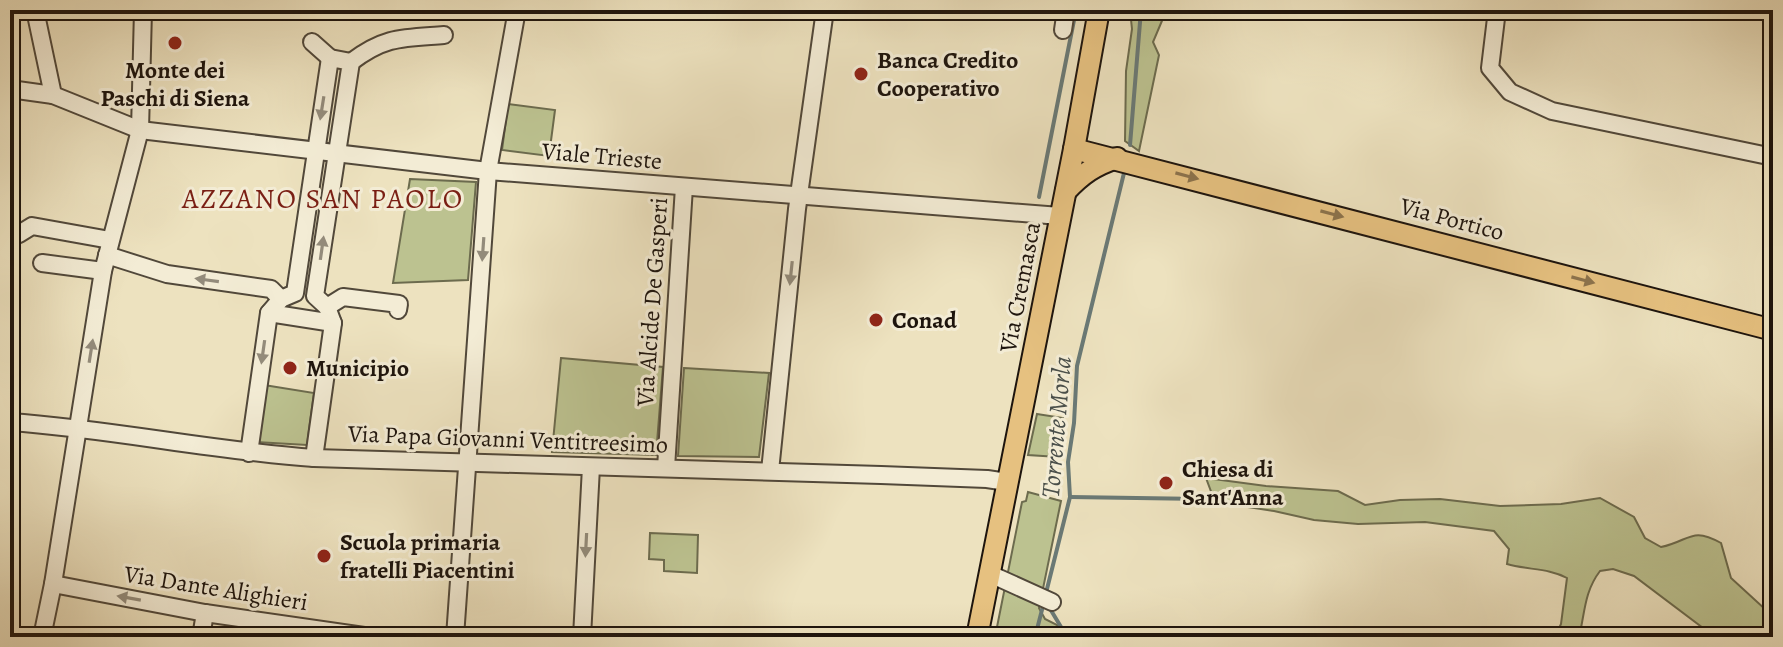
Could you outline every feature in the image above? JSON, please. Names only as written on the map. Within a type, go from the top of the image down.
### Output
[{"type":"main road","name":"Via Cremasca","points":[[977,637],[1099,10]]},
{"type":"main road","name":"Via Portico","points":[[1074,149],[1773,330]]},
{"type":"main road","points":[[1066,191],[1081,175],[1117,158]]},
{"type":"street","points":[[35,10],[53,95]]},
{"type":"street","points":[[42,637],[107,256],[140,130],[143,10]]},
{"type":"street","points":[[455,637],[488,171],[517,10]]},
{"type":"street","points":[[770,471],[799,196],[825,10]]},
{"type":"street","points":[[1063,30],[1066,10]]},
{"type":"street","points":[[1497,10],[1490,68],[1510,92],[1552,111],[1773,157]]},
{"type":"street","points":[[314,458],[336,153],[351,62],[370,47],[388,40],[444,35]]},
{"type":"street","points":[[312,42],[330,58],[351,62]]},
{"type":"street","points":[[249,453],[269,313],[288,296],[330,58]]},
{"type":"street","name":"Viale Trieste","points":[[10,89],[53,95],[140,130],[488,171],[1060,216]]},
{"type":"street","name":"Via Alcide De Gasperi","points":[[666,468],[684,187]]},
{"type":"street","points":[[19,234],[32,226],[107,256],[167,274],[271,289],[325,309]]},
{"type":"street","points":[[42,263],[107,256]]},
{"type":"street","points":[[269,313],[325,309],[343,297],[399,304],[398,310]]},
{"type":"street","name":"Via Papa Giovanni Ventitreesimo","points":[[10,422],[79,428],[249,453],[314,458],[770,471],[1007,482]]},
{"type":"street","points":[[582,637],[591,467]]},
{"type":"street","points":[[990,574],[1052,602]]},
{"type":"street","name":"Via Dante Alighieri","points":[[53,584],[205,613],[371,637]]},
{"type":"street","points":[[201,637],[205,613]]},
{"type":"green space","points":[[1130,10],[1173,10],[1164,16],[1153,42],[1159,55],[1139,151],[1125,141],[1126,71],[1132,29]]},
{"type":"green space","points":[[508,104],[555,110],[549,156],[502,150]]},
{"type":"green space","points":[[410,179],[476,182],[468,280],[393,283]]},
{"type":"green space","points":[[561,358],[663,367],[656,455],[552,452]]},
{"type":"green space","points":[[684,368],[769,373],[759,457],[678,456]]},
{"type":"green space","points":[[264,385],[314,393],[307,445],[256,442]]},
{"type":"green space","points":[[1037,414],[1063,418],[1058,457],[1028,455]]},
{"type":"green space","points":[[1206,478],[1338,491],[1365,505],[1440,499],[1500,506],[1561,504],[1600,498],[1634,517],[1645,538],[1661,547],[1696,535],[1721,543],[1731,578],[1766,610],[1772,637],[1715,637],[1634,576],[1613,569],[1600,571],[1595,579],[1588,595],[1579,637],[1555,637],[1561,624],[1567,578],[1553,572],[1507,564],[1509,549],[1494,531],[1425,522],[1358,524],[1314,520],[1215,502]]},
{"type":"green space","points":[[1028,492],[1061,501],[1039,608],[1045,619],[1071,632],[1071,637],[995,637],[1022,502],[1026,501]]},
{"type":"green space","points":[[650,533],[698,535],[697,573],[664,571],[664,560],[649,559]]},
{"type":"waterway","points":[[1039,197],[1076,10]]},
{"type":"waterway","name":"Torrente Morla","points":[[1130,145],[1141,10]]},
{"type":"waterway","name":"Torrente Morla","points":[[1046,593],[1070,497],[1068,462],[1077,366],[1124,173]]},
{"type":"waterway","points":[[1070,497],[1203,499]]},
{"type":"waterway","name":"Torrente Morla","points":[[1035,637],[1044,602]]},
{"type":"waterway","points":[[1049,607],[1067,637]]},
{"type":"place","name":"Monte dei Paschi di Siena","points":[[175,43]]},
{"type":"place","name":"Banca Credito Cooperativo","points":[[861,74]]},
{"type":"place","name":"Conad","points":[[876,320]]},
{"type":"place","name":"Municipio","points":[[290,368]]},
{"type":"place","name":"Chiesa di Sant'Anna","points":[[1166,483]]},
{"type":"place","name":"Scuola primaria fratelli Piacentini","points":[[324,556]]},
{"type":"district","name":"AZZANO SAN PAOLO","points":[[323,198]]}]
